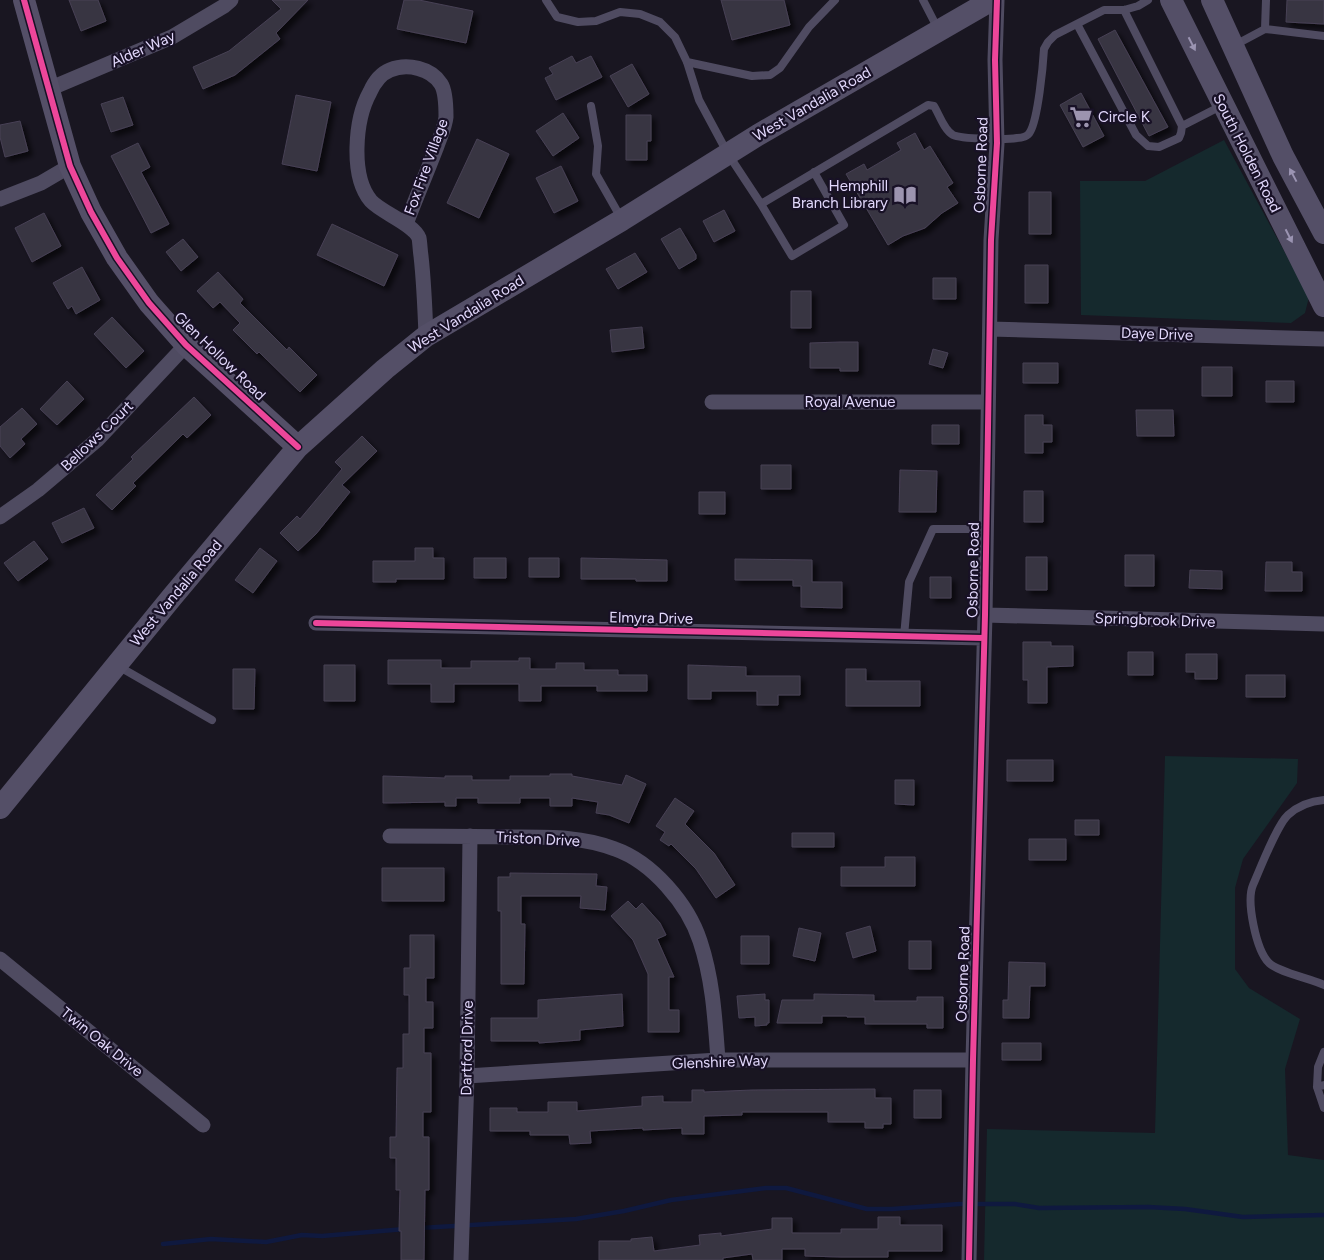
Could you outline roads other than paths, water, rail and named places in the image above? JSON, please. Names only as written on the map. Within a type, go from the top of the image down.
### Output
[{"type":"main road","name":"Glen Hollow Road","points":[[24,0],[70,166],[91,212],[117,258],[149,303],[186,345],[298,446]]},
{"type":"main road","name":"West Vandalia Road","points":[[3,804],[298,446],[385,369],[426,336],[622,220],[728,154],[992,0]]},
{"type":"main road","name":"South Holden Road","points":[[1171,0],[1324,306]]},
{"type":"main road","name":"South Holden Road","points":[[1212,0],[1283,156],[1324,234]]},
{"type":"street","name":"Alder Way","points":[[49,89],[172,37],[231,0]]},
{"type":"street","name":"Osborne Road","points":[[969,1260],[985,615],[991,240],[997,138],[995,60],[997,0]]},
{"type":"street","name":"Fox Fire Village","points":[[406,224],[429,169],[446,118],[442,85],[432,73],[410,67],[389,70],[376,81],[366,99],[361,115],[358,164],[361,184],[371,201],[406,224],[418,236],[423,276],[426,336]]},
{"type":"street","points":[[0,199],[40,183],[70,166]]},
{"type":"street","name":"Daye Drive","points":[[990,329],[1324,339]]},
{"type":"street","name":"Bellows Court","points":[[0,517],[38,490],[97,440],[186,345]]},
{"type":"street","name":"Royal Avenue","points":[[712,402],[987,402]]},
{"type":"street","name":"Springbrook Drive","points":[[985,615],[1324,624]]},
{"type":"street","name":"Elmyra Drive","points":[[316,623],[984,638]]},
{"type":"street","name":"Triston Drive","points":[[390,836],[470,836],[583,840],[616,849],[642,863],[662,879],[682,906],[700,939],[712,984],[718,1060]]},
{"type":"street","name":"Dartford Drive","points":[[461,1260],[467,1076],[470,836]]},
{"type":"street","name":"Twin Oak Drive","points":[[3,967],[203,1125]]},
{"type":"street","name":"Glenshire Way","points":[[467,1076],[718,1060],[973,1060]]},
{"type":"lane","points":[[546,0],[557,17],[578,22],[596,21],[620,12],[640,14],[660,22],[675,37],[687,62],[699,100],[728,154],[792,256],[844,226],[814,172]]},
{"type":"lane","points":[[687,62],[752,76],[770,75],[780,68],[809,27],[835,0]]},
{"type":"lane","points":[[922,0],[938,31]]},
{"type":"lane","points":[[761,204],[928,105],[934,106],[948,131],[953,135],[1018,138],[1030,133],[1035,118],[1044,49],[1048,42],[1055,35],[1104,10],[1124,10],[1138,6],[1148,0]]},
{"type":"lane","points":[[1265,29],[1266,0]]},
{"type":"lane","points":[[1077,24],[1136,135],[1148,146],[1159,147],[1179,138],[1182,126],[1124,10]]},
{"type":"lane","points":[[1233,46],[1265,29],[1324,36]]},
{"type":"lane","points":[[1182,126],[1223,105]]},
{"type":"lane","points":[[591,106],[598,146],[596,174],[622,220]]},
{"type":"lane","points":[[904,636],[909,582],[933,529],[986,529]]},
{"type":"lane","points":[[116,665],[212,720]]},
{"type":"lane","points":[[1324,800],[1299,807],[1287,816],[1253,885],[1250,892],[1250,900],[1261,950],[1269,963],[1324,985]]},
{"type":"lane","points":[[1324,1052],[1318,1067],[1324,1108]]},
{"type":"waterway","points":[[420,1228],[576,1219],[624,1211],[671,1200],[766,1188],[786,1188],[867,1209],[959,1204],[1015,1204],[1039,1208],[1148,1207],[1185,1209],[1243,1217],[1324,1215]]},
{"type":"waterway","points":[[163,1244],[211,1239],[266,1242],[302,1235],[322,1236],[405,1229]]},
{"type":"place","name":"Circle K","points":[[1081,117]]},
{"type":"place","name":"Hemphill Branch Library","points":[[905,195]]}]
